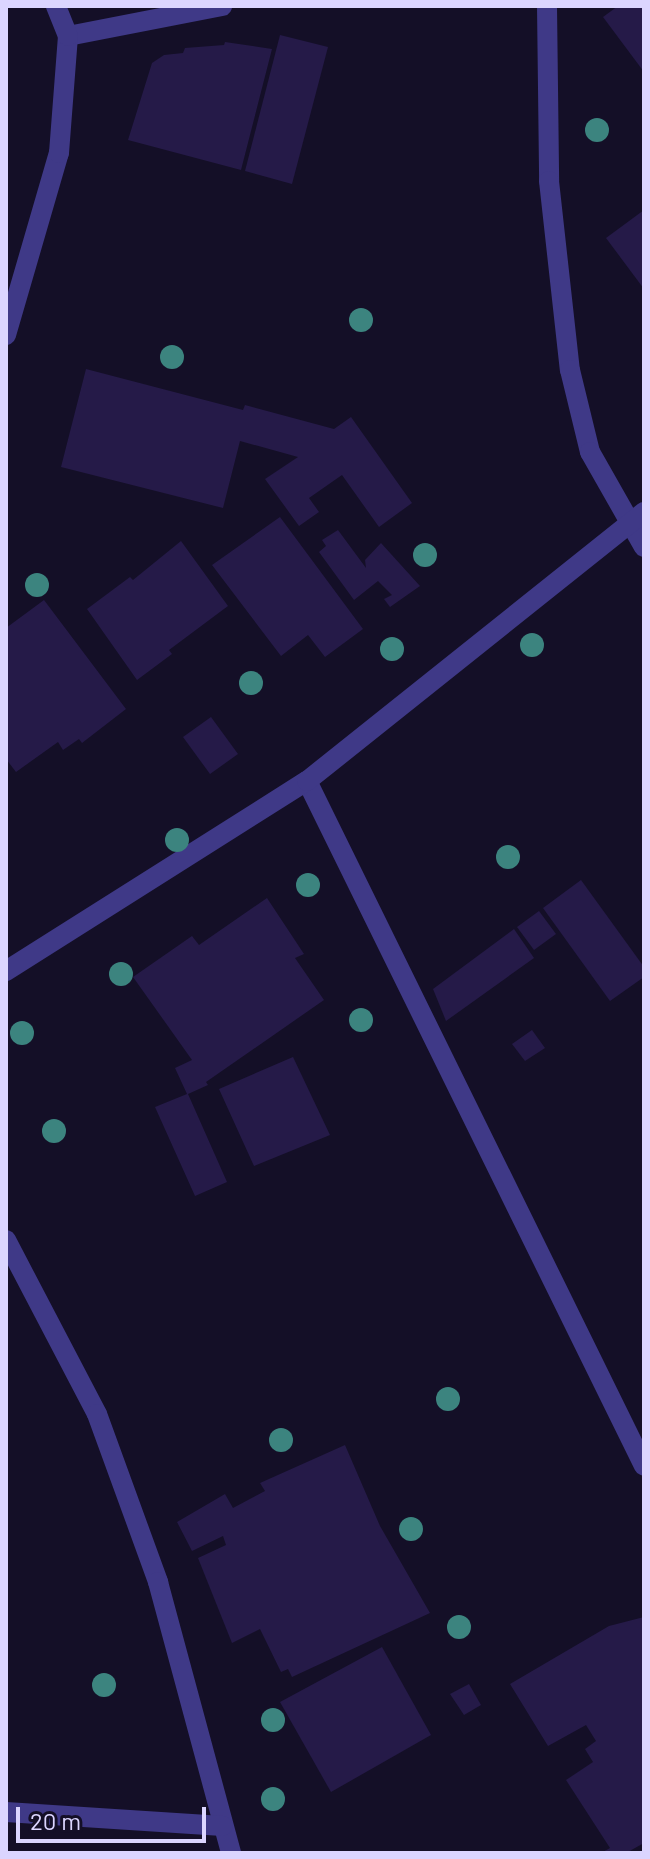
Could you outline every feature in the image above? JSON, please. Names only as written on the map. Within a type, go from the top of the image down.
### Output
[{"type":"street","points":[[6,335],[59,153],[68,36],[56,6]]},
{"type":"street","points":[[68,36],[222,6]]},
{"type":"street","points":[[547,6],[549,181],[570,370],[590,452],[636,518],[644,547]]},
{"type":"street","points":[[6,971],[307,781],[636,518]]},
{"type":"street","points":[[307,781],[644,1466]]},
{"type":"street","points":[[6,1240],[102,1428],[158,1582],[231,1853]]},
{"type":"street","points":[[6,1812],[223,1826]]},
{"type":"building","points":[[618,6],[644,6],[644,72],[603,17]]},
{"type":"building","points":[[280,35],[328,47],[292,184],[245,171]]},
{"type":"building","points":[[225,42],[272,49],[241,170],[128,140],[152,63],[164,55],[183,53],[185,48],[224,45]]},
{"type":"building","points":[[644,210],[644,289],[606,238]]},
{"type":"building","points":[[86,369],[243,410],[245,405],[334,429],[351,417],[412,503],[379,527],[342,475],[309,498],[319,512],[299,526],[265,479],[298,457],[240,441],[223,508],[61,467]]},
{"type":"building","points":[[280,517],[363,629],[325,657],[308,635],[281,656],[212,565]]},
{"type":"building","points":[[338,530],[366,568],[365,560],[381,543],[420,586],[390,607],[384,599],[392,595],[378,581],[354,600],[319,552],[326,546],[322,540]]},
{"type":"building","points":[[181,541],[228,606],[169,650],[172,654],[137,680],[87,609],[130,577],[133,580]]},
{"type":"building","points":[[44,600],[126,709],[82,743],[79,739],[63,750],[58,742],[16,772],[6,759],[6,628]]},
{"type":"building","points":[[211,717],[238,754],[210,774],[183,737]]},
{"type":"building","points":[[581,880],[644,967],[644,977],[610,1001],[543,908]]},
{"type":"building","points":[[267,898],[304,954],[295,958],[324,1000],[206,1082],[208,1085],[188,1094],[227,1182],[195,1196],[155,1107],[187,1094],[175,1068],[192,1060],[133,977],[192,936],[199,945]]},
{"type":"building","points":[[539,911],[556,934],[534,950],[517,927]]},
{"type":"building","points":[[514,929],[534,958],[446,1021],[433,989]]},
{"type":"building","points":[[532,1030],[545,1048],[525,1061],[512,1044]]},
{"type":"building","points":[[293,1057],[330,1135],[254,1166],[219,1089]]},
{"type":"building","points":[[345,1445],[380,1526],[430,1613],[292,1677],[288,1669],[281,1672],[260,1629],[232,1643],[198,1558],[226,1545],[223,1536],[192,1551],[177,1522],[225,1494],[233,1508],[265,1491],[260,1483]]},
{"type":"building","points":[[644,1617],[644,1843],[626,1853],[601,1853],[610,1848],[566,1780],[593,1762],[585,1749],[596,1741],[586,1725],[548,1746],[510,1684],[609,1626]]},
{"type":"building","points":[[382,1647],[431,1735],[331,1792],[280,1702]]},
{"type":"building","points":[[469,1684],[481,1705],[464,1715],[450,1694]]}]
